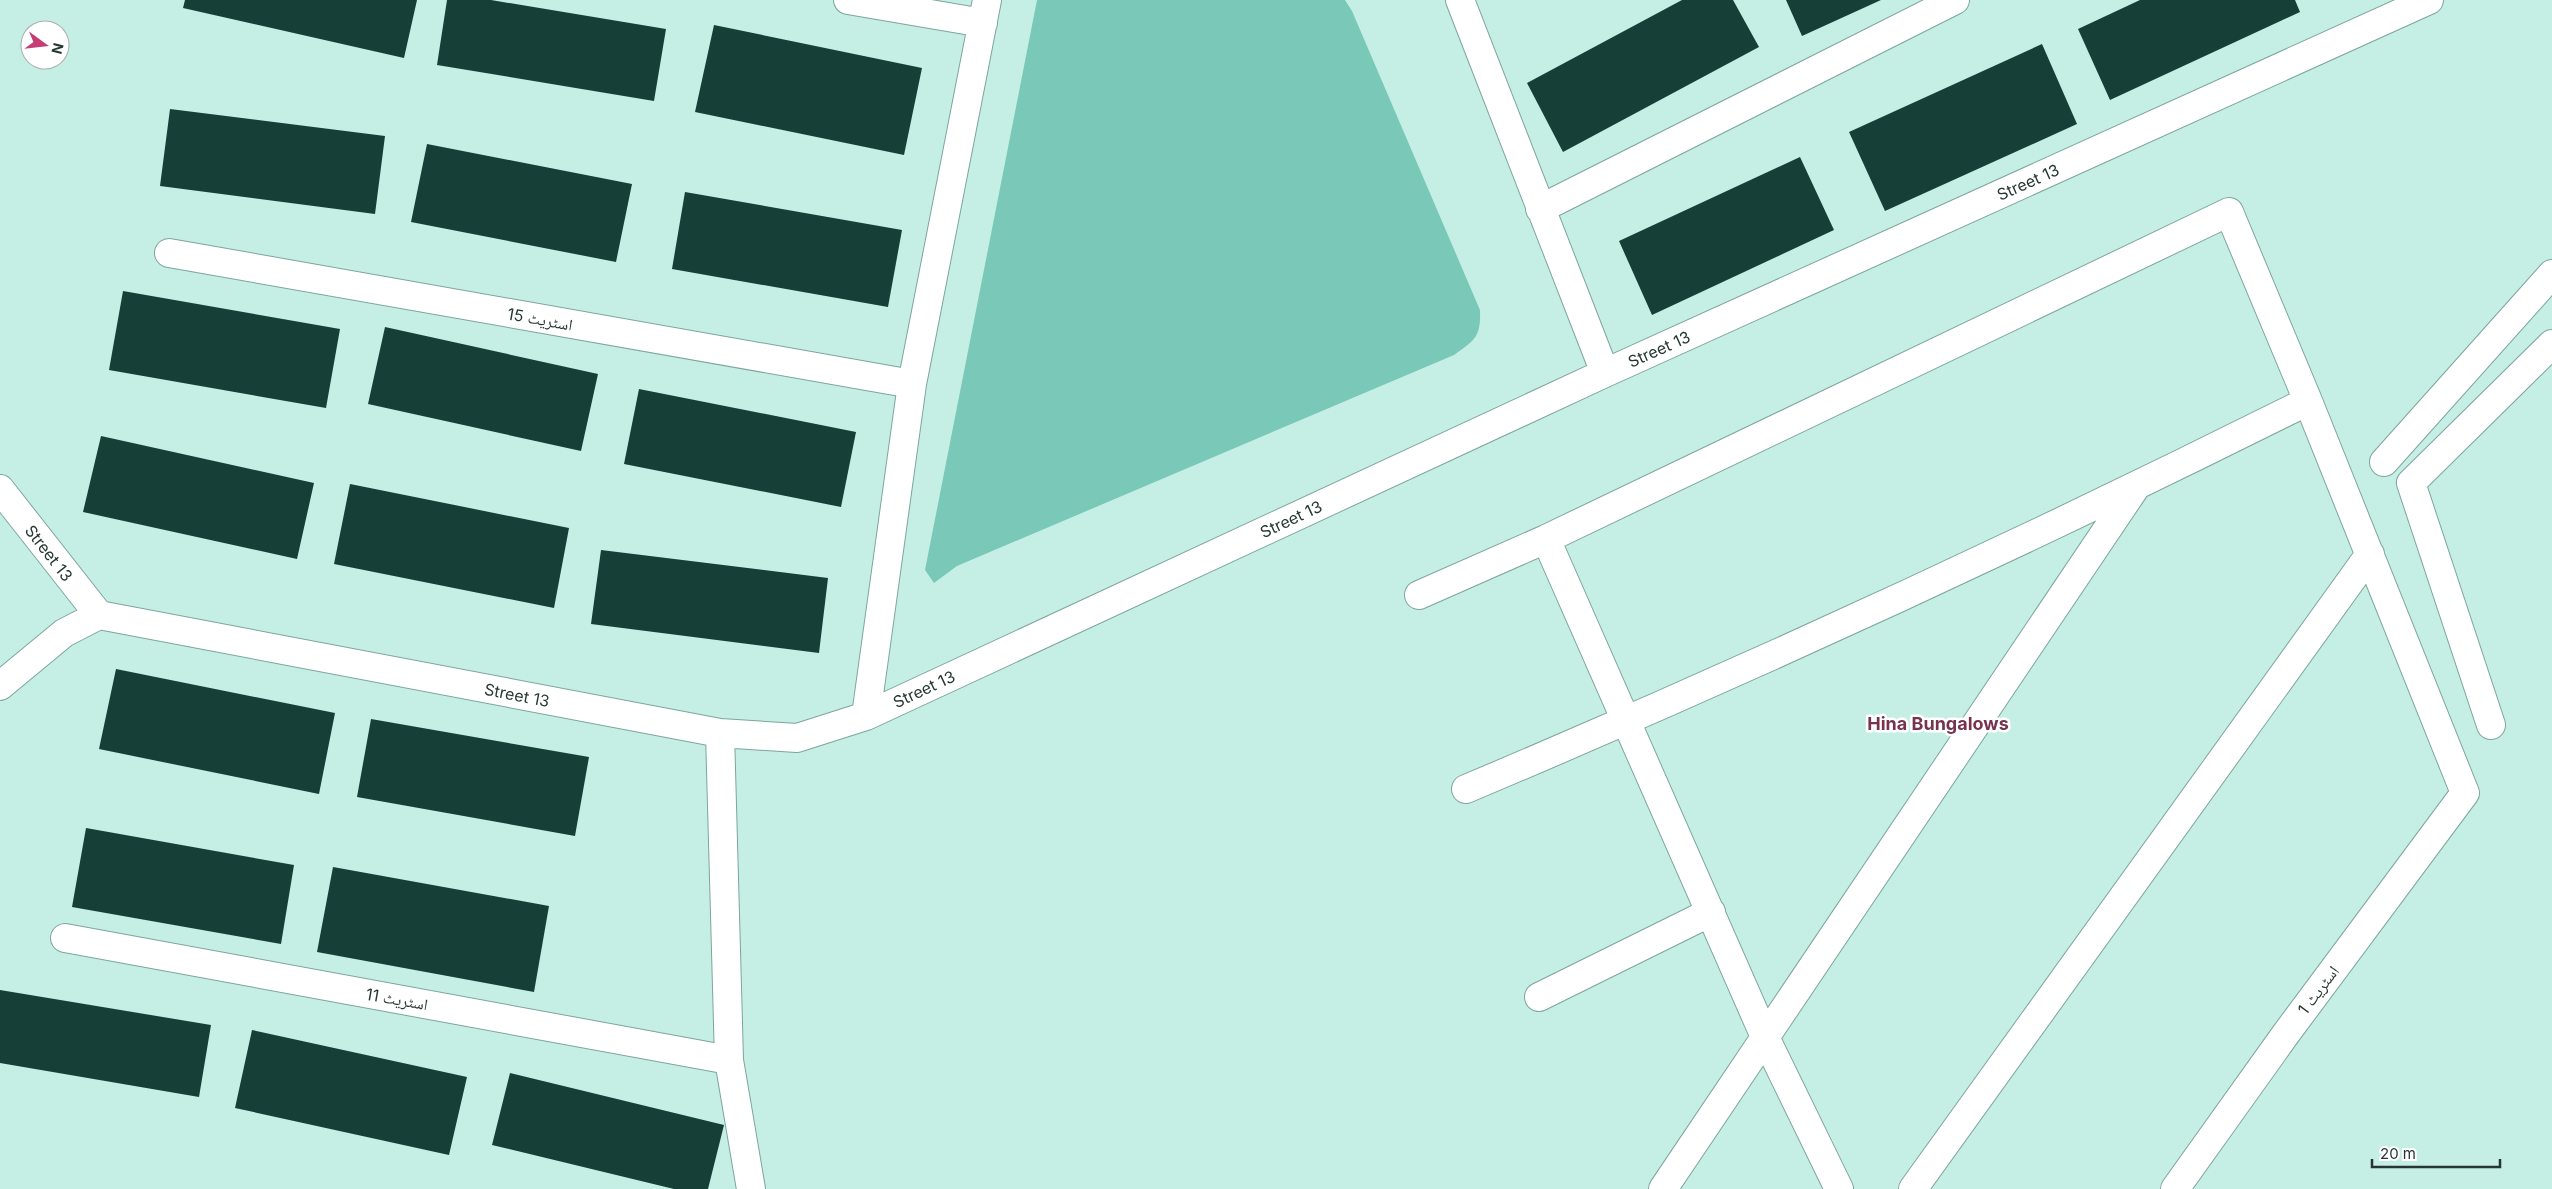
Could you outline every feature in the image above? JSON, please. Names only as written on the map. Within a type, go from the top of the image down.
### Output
[{"type":"street","points":[[848,0],[985,12],[912,384],[866,716]]},
{"type":"street","points":[[1460,0],[1540,210],[1605,373]]},
{"type":"street","points":[[1540,210],[1956,0]]},
{"type":"street","name":"Street 13","points":[[0,489],[98,615],[720,733],[797,738],[866,716],[1605,373],[2429,0]]},
{"type":"street","points":[[1419,595],[1546,539],[2229,212],[2370,554],[1913,1189]]},
{"type":"street","name":"اسٹریٹ 15","points":[[168,253],[912,384]]},
{"type":"street","points":[[2384,462],[2552,274]]},
{"type":"street","points":[[2491,725],[2411,484],[2552,344]]},
{"type":"street","points":[[1466,789],[1627,721],[2135,488],[2308,401]]},
{"type":"street","points":[[1663,1189],[2135,488]]},
{"type":"street","points":[[1546,539],[1765,1037],[1839,1189]]},
{"type":"street","name":"اسٹریٹ 1","points":[[2175,1189],[2290,1027],[2465,793],[2370,554]]},
{"type":"street","points":[[0,686],[64,633],[98,615]]},
{"type":"street","points":[[720,733],[729,1060],[750,1187]]},
{"type":"street","points":[[1539,997],[1711,912]]},
{"type":"street","name":"اسٹریٹ 11","points":[[65,938],[729,1060]]},
{"type":"green space","points":[[1037,0],[1345,0],[1352,11],[1480,310],[1478,332],[1472,341],[1454,355],[957,566],[934,583],[925,570]]},
{"type":"building","points":[[185,0],[417,0],[404,58],[183,8]]},
{"type":"building","points":[[447,0],[491,0],[666,29],[654,101],[437,65]]},
{"type":"building","points":[[1682,0],[1733,0],[1759,47],[1563,152],[1527,83]]},
{"type":"building","points":[[1786,0],[1881,0],[1802,36]]},
{"type":"building","points":[[2140,0],[2295,0],[2300,12],[2110,100],[2078,29]]},
{"type":"building","points":[[714,25],[922,68],[904,155],[695,112]]},
{"type":"building","points":[[2042,44],[2077,124],[1885,211],[1849,132]]},
{"type":"building","points":[[170,109],[385,136],[375,214],[160,186]]},
{"type":"building","points":[[427,144],[632,184],[616,262],[411,222]]},
{"type":"building","points":[[1800,157],[1834,230],[1652,315],[1619,241]]},
{"type":"building","points":[[685,192],[902,230],[888,307],[672,269]]},
{"type":"building","points":[[123,291],[340,329],[326,408],[109,370]]},
{"type":"building","points":[[385,327],[598,374],[581,451],[368,404]]},
{"type":"building","points":[[639,389],[856,432],[841,507],[624,464]]},
{"type":"building","points":[[101,436],[314,483],[297,559],[83,512]]},
{"type":"building","points":[[350,484],[569,528],[554,608],[334,564]]},
{"type":"building","points":[[601,550],[828,578],[819,653],[591,624]]},
{"type":"building","points":[[116,669],[335,713],[319,794],[99,749]]},
{"type":"building","points":[[371,719],[589,757],[575,836],[357,797]]},
{"type":"building","points":[[86,828],[294,865],[281,944],[72,907]]},
{"type":"building","points":[[333,867],[549,906],[534,992],[317,952]]},
{"type":"building","points":[[0,990],[211,1025],[199,1097],[0,1063]]},
{"type":"building","points":[[252,1030],[467,1077],[449,1155],[235,1108]]},
{"type":"building","points":[[510,1073],[724,1125],[708,1189],[674,1189],[492,1145]]},
{"type":"district","name":"Hina Bungalows","points":[[1938,723]]}]
